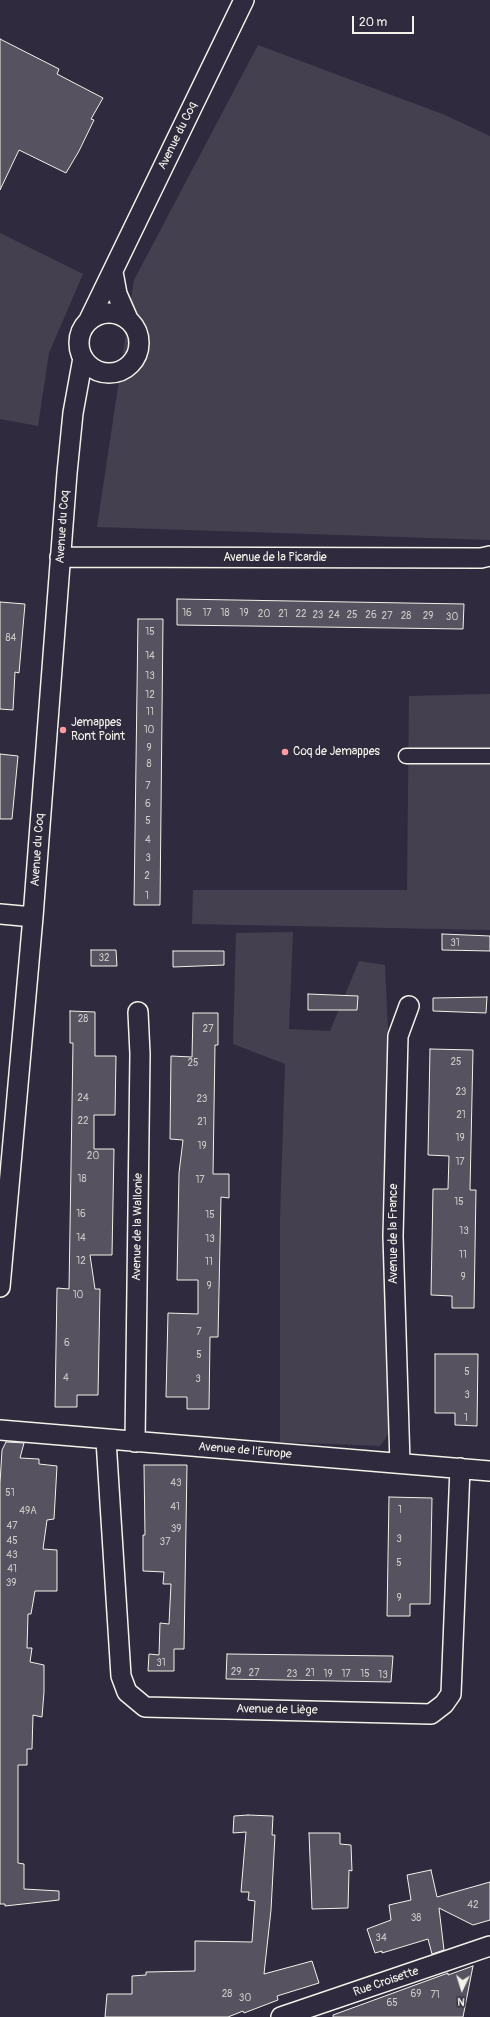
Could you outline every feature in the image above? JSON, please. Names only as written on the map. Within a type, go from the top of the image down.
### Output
[{"type":"street","name":"Avenue du Coq","points":[[89,320],[244,0]]},
{"type":"street","points":[[113,272],[117,294],[128,319],[139,336],[139,345],[137,355],[132,363],[117,372],[107,373],[97,371],[83,358],[79,347],[83,328],[89,320],[96,316],[109,313],[121,315],[128,319]]},
{"type":"street","name":"Avenue du Coq","points":[[0,1287],[33,917],[60,558],[73,413],[83,358]]},
{"type":"street","name":"Avenue du Coq","points":[[73,413],[88,389],[99,380],[117,372]]},
{"type":"street","name":"Avenue de la Picardie","points":[[60,558],[481,558],[490,556]]},
{"type":"street","points":[[406,756],[490,756]]},
{"type":"street","points":[[0,914],[33,917]]},
{"type":"street","name":"Avenue de la France","points":[[400,1463],[393,1236],[398,1036],[409,1006]]},
{"type":"street","name":"Avenue de la Wallonie","points":[[135,1442],[140,1054],[138,1012]]},
{"type":"street","name":"Avenue de l'Europe","points":[[0,1430],[106,1440],[490,1470]]},
{"type":"street","name":"Avenue de Liège","points":[[106,1440],[121,1676],[127,1692],[145,1707],[431,1714],[444,1704],[451,1694],[460,1468]]},
{"type":"street","name":"Rue Croisette","points":[[281,2017],[490,1946]]},
{"type":"shaded area","points":[[258,45],[445,115],[490,136],[490,540],[97,527],[134,280]]},
{"type":"shaded area","points":[[0,233],[83,274],[49,353],[38,426],[0,419]]},
{"type":"shaded area","points":[[490,694],[490,930],[192,924],[193,890],[407,890],[409,696]]},
{"type":"shaded area","points":[[293,932],[289,1029],[330,1031],[359,961],[385,965],[388,1029],[382,1222],[390,1432],[380,1446],[280,1442],[280,1219],[285,1064],[233,1044],[236,933]]},
{"type":"building","points":[[0,39],[59,69],[57,74],[103,98],[91,119],[94,120],[79,151],[66,173],[19,150],[0,190]]},
{"type":"building","points":[[177,599],[464,604],[463,629],[177,625]]},
{"type":"building","points":[[0,602],[25,604],[19,673],[15,672],[13,710],[0,709]]},
{"type":"building","points":[[138,619],[163,619],[160,905],[134,905]]},
{"type":"building","points":[[0,754],[18,756],[12,819],[0,819]]},
{"type":"building","points":[[442,934],[490,936],[490,951],[442,950]]},
{"type":"building","points":[[91,950],[116,950],[117,966],[91,966]]},
{"type":"building","points":[[173,951],[224,951],[224,965],[173,967]]},
{"type":"building","points":[[308,994],[358,996],[357,1010],[308,1010]]},
{"type":"building","points":[[487,997],[486,1013],[433,1011],[433,998]]},
{"type":"building","points":[[70,1011],[95,1012],[95,1056],[116,1056],[115,1115],[94,1115],[94,1149],[114,1149],[112,1255],[90,1255],[95,1289],[100,1289],[98,1395],[77,1395],[77,1407],[55,1407],[57,1288],[69,1289],[73,1043],[70,1043]]},
{"type":"building","points":[[193,1013],[218,1013],[218,1045],[215,1045],[213,1174],[229,1174],[229,1198],[221,1197],[218,1337],[210,1337],[209,1409],[187,1409],[187,1397],[166,1397],[168,1313],[198,1314],[198,1280],[177,1280],[179,1173],[183,1140],[170,1139],[171,1056],[192,1057]]},
{"type":"building","points":[[430,1049],[473,1050],[470,1190],[476,1190],[474,1308],[452,1308],[452,1296],[431,1295],[433,1189],[448,1189],[449,1156],[428,1155]]},
{"type":"building","points":[[435,1354],[478,1354],[477,1426],[455,1425],[455,1413],[435,1413]]},
{"type":"building","points":[[6,1442],[24,1443],[20,1458],[39,1459],[39,1464],[57,1466],[54,1519],[47,1520],[43,1549],[57,1550],[57,1591],[35,1591],[31,1614],[28,1614],[27,1648],[32,1648],[30,1662],[44,1665],[44,1692],[42,1717],[33,1715],[32,1749],[27,1749],[27,1765],[18,1765],[18,1863],[24,1864],[24,1889],[59,1891],[59,1900],[5,1906],[5,1904],[0,1904],[0,1483],[2,1450]]},
{"type":"building","points":[[144,1465],[187,1465],[184,1649],[174,1649],[174,1671],[148,1671],[149,1654],[159,1655],[160,1623],[169,1624],[171,1584],[163,1584],[164,1572],[143,1571],[143,1535],[145,1535]]},
{"type":"building","points":[[389,1497],[432,1498],[430,1604],[410,1604],[410,1616],[387,1616]]},
{"type":"building","points":[[227,1654],[393,1656],[391,1682],[226,1679]]},
{"type":"building","points":[[234,1816],[273,1816],[272,1835],[275,1835],[271,1910],[264,1974],[312,1961],[319,1983],[277,1996],[278,2000],[244,2013],[243,2011],[228,2017],[105,2017],[107,1994],[132,1994],[132,1976],[146,1975],[146,1972],[195,1971],[195,1941],[252,1942],[255,1901],[248,1900],[249,1892],[241,1892],[246,1832],[233,1833]]},
{"type":"building","points":[[309,1833],[340,1833],[340,1844],[351,1845],[352,1871],[349,1870],[348,1908],[312,1909]]},
{"type":"building","points":[[431,1870],[437,1897],[490,1882],[490,1920],[473,1925],[439,1908],[444,1950],[432,1954],[428,1939],[382,1953],[382,1951],[375,1953],[367,1929],[391,1920],[389,1905],[411,1900],[407,1875]]},
{"type":"building","points":[[473,1966],[463,2017],[333,2017],[333,2015],[448,1973],[448,1975]]},
{"type":"place","name":"Jemappes Ront Point","points":[[63,730]]},
{"type":"place","name":"Coq de Jemappes","points":[[285,752]]}]
